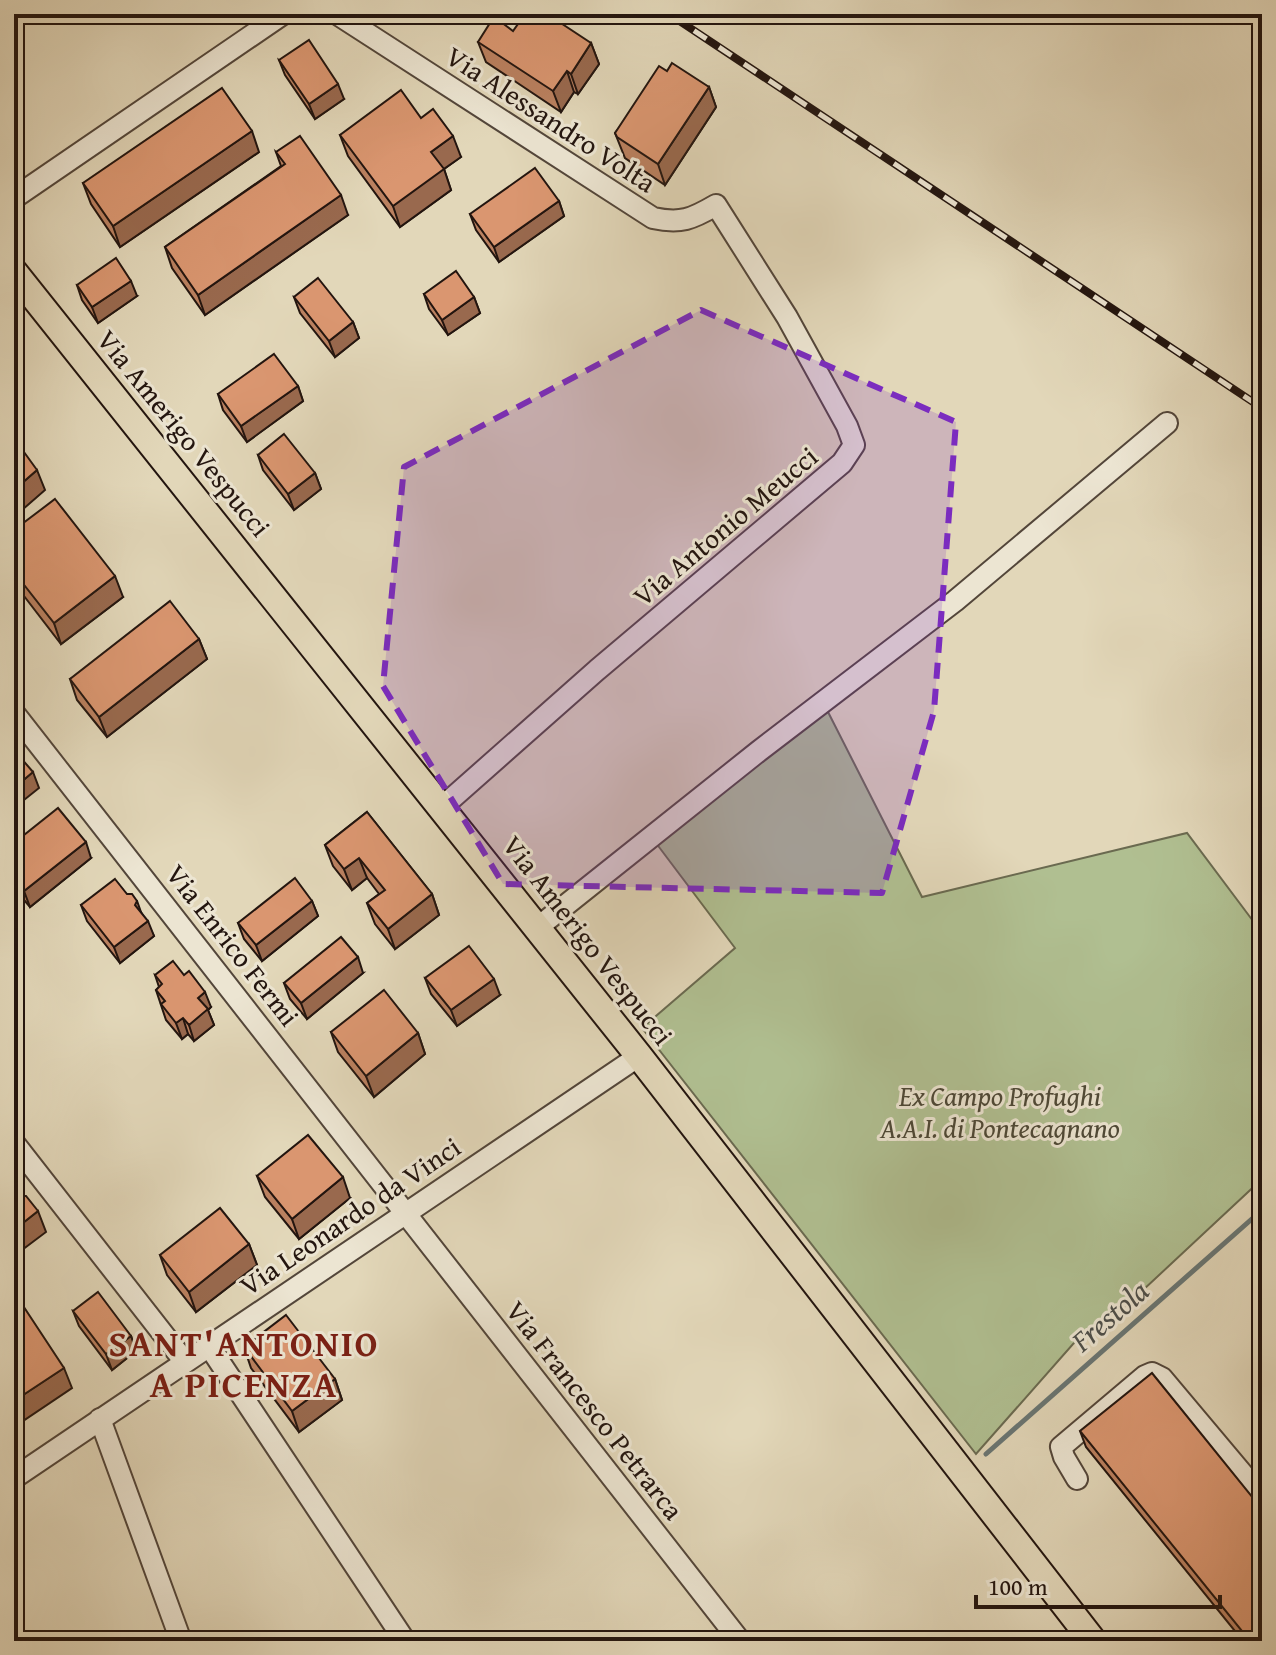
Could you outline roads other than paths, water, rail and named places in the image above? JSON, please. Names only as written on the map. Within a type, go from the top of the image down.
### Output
[{"type":"main road","name":"Via Amerigo Vespucci","points":[[14,259],[19,278],[639,1056],[1093,1641]]},
{"type":"street","points":[[18,198],[283,14]]},
{"type":"street","name":"Via Alessandro Volta","points":[[337,14],[653,218],[672,222],[701,214]]},
{"type":"street","name":"Via Antonio Meucci","points":[[441,808],[609,660],[842,463],[854,445],[847,426],[787,317],[716,205],[701,214]]},
{"type":"street","points":[[537,928],[759,751],[955,601],[1167,423]]},
{"type":"street","name":"Via Enrico Fermi","points":[[14,713],[406,1212]]},
{"type":"street","name":"Via Leonardo da Vinci","points":[[14,1478],[639,1056]]},
{"type":"street","points":[[14,1143],[185,1362]]},
{"type":"street","name":"Via Francesco Petrarca","points":[[406,1212],[740,1641]]},
{"type":"street","points":[[209,1346],[405,1641]]},
{"type":"street","points":[[1077,1479],[1061,1447],[1152,1373],[1162,1378],[1262,1497]]},
{"type":"street","points":[[100,1419],[181,1641]]},
{"type":"waterway","name":"Frestola","points":[[986,1454],[1262,1210]]},
{"type":"railway","points":[[669,14],[1262,408]]},
{"type":"district","name":"SANT'ANTONIO A PICENZA","points":[[244,1364]]},
{"type":"park label","name":"Ex Campo Profughi A.A.I. di Pontecagnano","points":[[1000,1112]]}]
